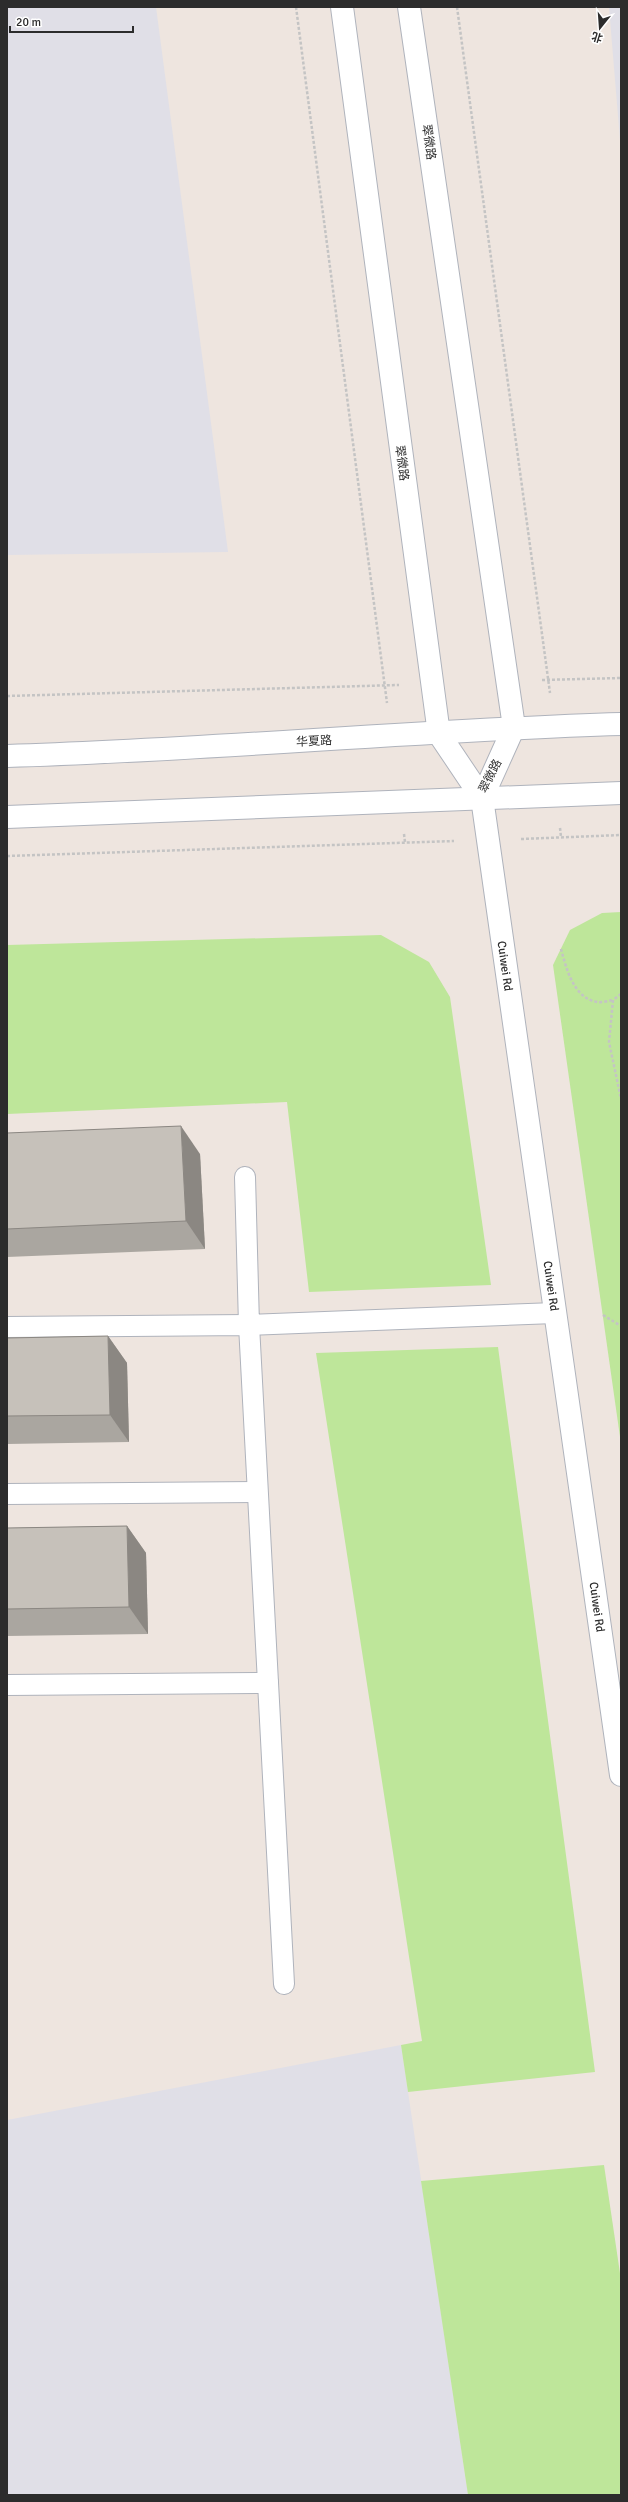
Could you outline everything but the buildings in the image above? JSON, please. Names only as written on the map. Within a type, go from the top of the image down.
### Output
[{"type":"street","name":"翠微路","points":[[342,7],[439,734],[482,798]]},
{"type":"street","name":"翠微路","points":[[409,7],[514,727],[482,798]]},
{"type":"street","name":"华夏路","points":[[7,756],[391,737],[514,727],[621,724]]},
{"type":"street","points":[[7,817],[621,793]]},
{"type":"street","name":"Cuiwei Rd","points":[[482,798],[621,1775]]},
{"type":"lane","points":[[245,1177],[248,1325],[284,1984]]},
{"type":"lane","points":[[7,1327],[248,1325],[555,1314]]},
{"type":"lane","points":[[7,1494],[258,1492]]},
{"type":"lane","points":[[7,1685],[268,1683]]},
{"type":"path","points":[[296,7],[391,737]]},
{"type":"path","points":[[457,7],[549,680],[552,726]]},
{"type":"path","points":[[507,681],[621,678]]},
{"type":"path","points":[[7,696],[432,684]]},
{"type":"path","points":[[558,795],[561,837]]},
{"type":"path","points":[[400,801],[405,842]]},
{"type":"path","points":[[7,856],[621,835]]},
{"type":"path","points":[[561,949],[569,976],[582,994],[597,1002],[613,1000],[621,994]]},
{"type":"path","points":[[613,1000],[609,1042],[618,1094],[621,1100]]},
{"type":"path","points":[[603,1315],[621,1326]]},
{"type":"shaded area","points":[[7,7],[156,7],[228,552],[7,555]]},
{"type":"shaded area","points":[[609,7],[621,7],[621,152]]},
{"type":"shaded area","points":[[401,2045],[468,2495],[7,2495],[7,2120]]},
{"type":"green space","points":[[621,912],[621,1444],[553,965],[570,930],[602,913]]},
{"type":"green space","points":[[381,935],[429,962],[450,997],[491,1285],[309,1292],[287,1102],[7,1114],[7,945]]},
{"type":"green space","points":[[498,1347],[595,2072],[408,2092],[401,2045],[422,2041],[316,1353]]},
{"type":"green space","points":[[604,2165],[621,2280],[621,2495],[468,2495],[421,2181]]}]
